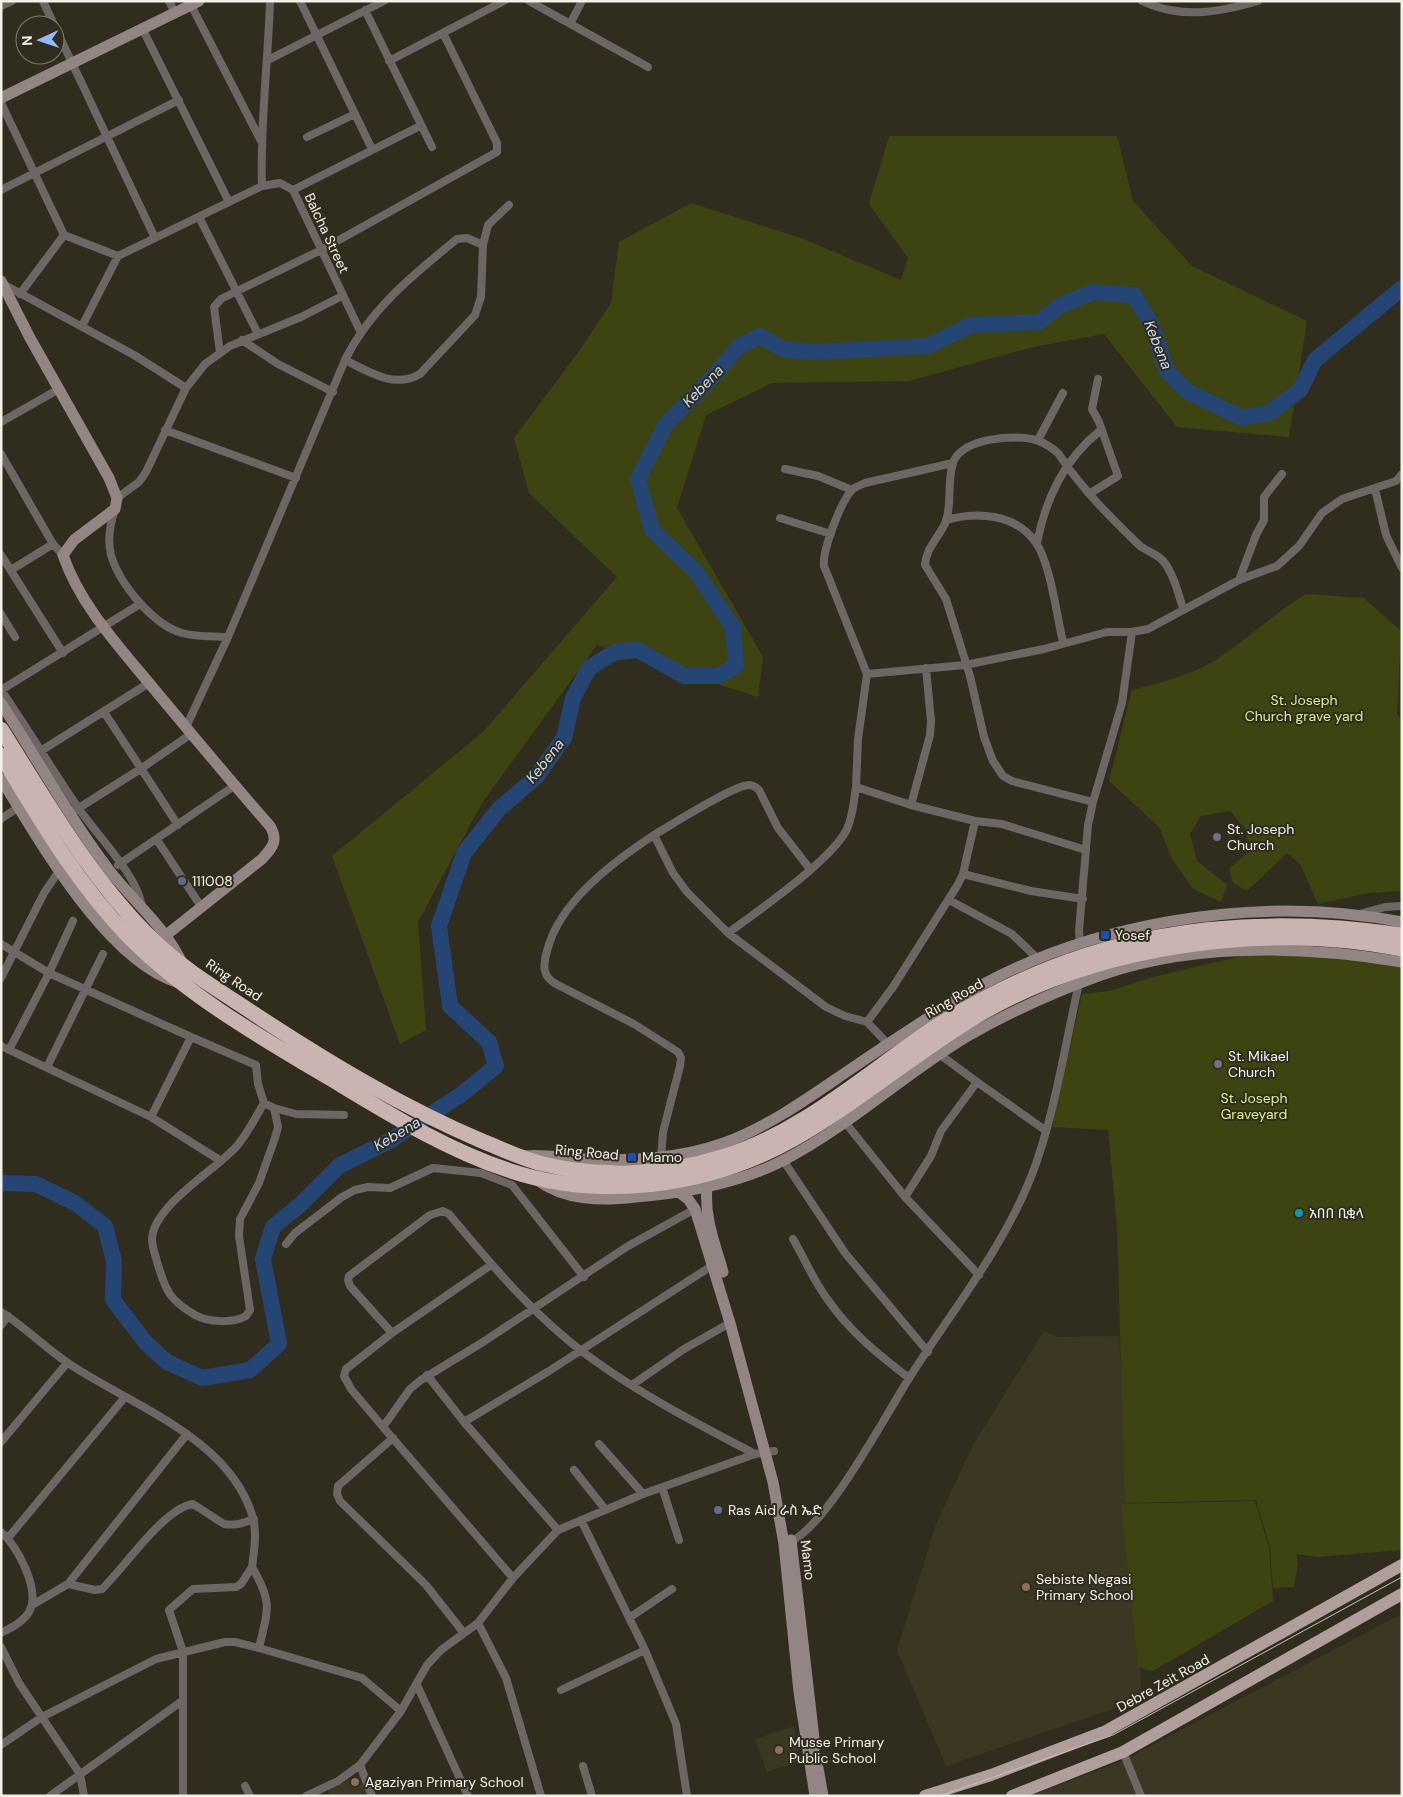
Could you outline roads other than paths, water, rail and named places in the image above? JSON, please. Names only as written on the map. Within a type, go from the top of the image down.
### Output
[{"type":"highway","name":"Ring Road","points":[[1,729],[80,853],[112,895],[151,939],[182,965],[273,1035],[416,1129],[482,1160],[531,1176],[586,1185],[628,1186],[698,1176],[760,1157],[812,1128],[976,1016],[1008,999],[1058,979],[1130,956],[1164,948],[1260,938],[1328,940],[1402,948]]},
{"type":"highway","name":"Ring Road","points":[[1,755],[68,862],[93,896],[129,937],[184,984],[273,1035],[422,1113],[520,1157],[541,1164],[570,1169],[608,1172],[649,1171],[685,1166],[722,1157],[750,1146],[816,1111],[934,1028],[992,994],[1035,974],[1102,949],[1171,934],[1229,926],[1300,925],[1357,929],[1402,935]]},
{"type":"main road","name":"Debre Zeit Road","points":[[925,1796],[1026,1762],[1106,1731],[1402,1565]]},
{"type":"main road","points":[[1012,1796],[1123,1752],[1402,1594]]},
{"type":"street","points":[[1,6],[12,1]]},
{"type":"street","points":[[42,1],[49,15]]},
{"type":"street","points":[[169,1],[175,13]]},
{"type":"street","points":[[262,186],[261,141],[268,60],[270,1]]},
{"type":"street","points":[[300,1],[372,149]]},
{"type":"street","points":[[268,60],[384,1]]},
{"type":"street","points":[[389,61],[504,1]]},
{"type":"street","points":[[529,1],[648,68]]},
{"type":"street","points":[[570,24],[582,1]]},
{"type":"street","points":[[1142,1],[1157,8],[1182,13],[1227,10],[1258,1]]},
{"type":"street","points":[[1,98],[195,3],[261,141]]},
{"type":"street","points":[[365,10],[420,126],[432,147]]},
{"type":"street","points":[[142,28],[230,202]]},
{"type":"street","points":[[220,353],[214,307],[221,298],[321,250],[497,152],[497,143],[443,33]]},
{"type":"street","points":[[65,49],[155,238]]},
{"type":"street","points":[[1,190],[179,100]]},
{"type":"street","points":[[1,102],[64,235],[118,256]]},
{"type":"street","points":[[307,137],[355,114]]},
{"type":"street","name":"Balcha Street","points":[[361,333],[293,190],[420,126]]},
{"type":"street","points":[[82,326],[118,256],[262,186],[280,183],[293,190]]},
{"type":"street","points":[[346,360],[376,375],[402,381],[410,380],[420,374],[475,315],[481,297],[483,245],[488,225],[509,205]]},
{"type":"street","points":[[199,217],[258,334]]},
{"type":"street","points":[[20,294],[64,235]]},
{"type":"street","points":[[74,811],[142,768],[188,731],[332,392],[346,360],[361,333],[391,295],[457,239],[468,238],[483,245]]},
{"type":"street","points":[[2,283],[82,326],[186,388]]},
{"type":"street","points":[[2,283],[109,478],[116,504],[110,525],[111,556],[140,604],[152,617],[182,633],[228,637]]},
{"type":"street","points":[[63,555],[74,540],[116,504],[146,472],[186,388],[205,364],[242,340],[342,296]]},
{"type":"street","points":[[242,340],[278,364],[332,392]]},
{"type":"street","points":[[1089,494],[1118,476],[1092,409],[1098,379]]},
{"type":"street","points":[[1,422],[59,389]]},
{"type":"street","points":[[1038,440],[1063,393]]},
{"type":"street","points":[[165,430],[296,478]]},
{"type":"street","points":[[1037,543],[1043,513],[1066,465],[1079,453],[1088,440],[1101,430]]},
{"type":"street","points":[[1092,802],[1012,781],[1003,776],[993,761],[984,737],[970,676],[965,665],[946,599],[925,565],[928,550],[946,520],[953,463],[963,448],[1002,439],[1038,440],[1058,453],[1089,494],[1144,549],[1157,555],[1164,562],[1172,576],[1183,608]]},
{"type":"street","points":[[1,454],[53,544],[63,555],[87,604],[188,731],[270,826],[276,838],[274,844],[262,860],[165,936]]},
{"type":"street","points":[[728,933],[822,860],[847,829],[856,787],[858,739],[867,674],[824,566],[823,556],[831,534],[852,490],[865,483],[953,463]]},
{"type":"street","points":[[785,469],[818,476],[852,490]]},
{"type":"street","points":[[1239,580],[1256,535],[1264,520],[1264,496],[1282,474]]},
{"type":"street","points":[[867,674],[965,665],[1107,632],[1132,632],[1148,629],[1183,608],[1223,591],[1239,580],[1277,566],[1287,559],[1322,514],[1342,499],[1352,494],[1375,489],[1396,481],[1402,474]]},
{"type":"street","points":[[1375,489],[1386,535],[1402,568]]},
{"type":"street","points":[[946,520],[966,516],[991,515],[1006,519],[1025,531],[1037,543],[1047,568],[1063,642]]},
{"type":"street","points":[[780,518],[831,534]]},
{"type":"street","points":[[11,570],[53,544]]},
{"type":"street","points":[[1,554],[63,653]]},
{"type":"street","points":[[140,604],[105,628],[1,690],[109,870],[175,948],[182,965]]},
{"type":"street","points":[[1,614],[16,637]]},
{"type":"street","points":[[1080,943],[1086,850],[1092,802],[1122,703],[1132,632]]},
{"type":"street","points":[[911,805],[930,735],[926,668]]},
{"type":"street","points":[[38,753],[149,683]]},
{"type":"street","points":[[1,703],[38,753]]},
{"type":"street","points":[[104,712],[178,825]]},
{"type":"street","points":[[1,778],[59,871],[110,934],[134,957],[161,978],[184,984]]},
{"type":"street","points":[[661,1158],[663,1132],[681,1058],[678,1052],[634,1024],[548,980],[544,972],[551,935],[559,920],[599,876],[654,835],[732,790],[748,784],[759,790],[778,828],[810,869]]},
{"type":"street","points":[[109,870],[157,840],[234,786]]},
{"type":"street","points":[[856,787],[911,805],[975,821],[1002,824],[1086,850]]},
{"type":"street","points":[[1,819],[19,807]]},
{"type":"street","points":[[74,811],[120,864],[139,893],[142,910]]},
{"type":"street","points":[[867,1022],[893,987],[949,900],[963,874],[975,821]]},
{"type":"street","points":[[654,835],[673,873],[687,892],[728,933],[826,1007],[845,1016],[867,1022],[888,1044]]},
{"type":"street","points":[[157,840],[202,908]]},
{"type":"street","points":[[1,978],[44,893],[59,871]]},
{"type":"street","points":[[963,874],[1031,891],[1082,899]]},
{"type":"street","points":[[949,900],[1012,934],[1038,959]]},
{"type":"street","points":[[1354,916],[1385,907],[1402,906]]},
{"type":"street","points":[[520,1157],[540,1154],[582,1159],[637,1160],[661,1158],[722,1143],[754,1130],[784,1114],[888,1044],[983,984],[1038,959],[1080,943],[1140,928],[1232,914],[1272,913],[1354,916],[1402,922]]},
{"type":"street","points":[[73,921],[49,974],[5,1048],[151,1117],[222,1160]]},
{"type":"street","points":[[1,944],[14,954],[49,974],[256,1065],[258,1084],[264,1103],[274,1108],[296,1114],[344,1115]]},
{"type":"street","points":[[531,1176],[546,1187],[574,1196],[603,1200],[680,1193],[753,1173],[783,1160],[844,1122],[939,1054],[1004,1016],[1079,983],[1131,967],[1186,956],[1236,951],[1314,951],[1402,962]]},
{"type":"street","points":[[47,1068],[103,954]]},
{"type":"street","points":[[788,1543],[818,1518],[834,1499],[909,1378],[979,1275],[1021,1199],[1031,1176],[1045,1130],[1079,983]]},
{"type":"street","points":[[151,1117],[191,1037]]},
{"type":"street","points":[[939,1054],[1045,1130]]},
{"type":"street","points":[[905,1197],[931,1156],[941,1131],[977,1082]]},
{"type":"street","points":[[264,1103],[241,1141],[222,1160],[198,1177],[175,1200],[160,1219],[152,1239],[163,1282],[168,1293],[177,1303],[201,1318],[232,1321],[246,1316],[250,1310],[239,1236],[240,1219],[259,1183],[275,1138],[278,1127],[274,1108]]},
{"type":"street","points":[[844,1122],[905,1197],[979,1275]]},
{"type":"street","points":[[783,1160],[845,1253],[928,1352]]},
{"type":"street","points":[[286,1244],[295,1233],[342,1197],[355,1190],[368,1187],[390,1188],[433,1168],[481,1173],[512,1185],[584,1277]]},
{"type":"street","name":"Mamo","points":[[707,1187],[705,1206],[707,1218],[788,1543],[804,1692],[823,1796]]},
{"type":"street","points":[[680,1193],[688,1199],[695,1209],[730,1323],[765,1453]]},
{"type":"street","points":[[383,1427],[410,1389],[427,1375],[533,1310],[635,1242],[695,1209]]},
{"type":"street","points":[[392,1333],[348,1280],[349,1276],[430,1215],[443,1211],[449,1214],[491,1265],[533,1310],[580,1350],[632,1386],[765,1453]]},
{"type":"street","points":[[793,1239],[827,1299],[846,1323],[858,1336],[909,1378]]},
{"type":"street","points":[[491,1265],[392,1333],[346,1369],[344,1376],[350,1389],[513,1578]]},
{"type":"street","points":[[464,1422],[713,1265]]},
{"type":"street","points":[[1,1324],[5,1314],[67,1363],[187,1434],[210,1452],[236,1482],[254,1519],[252,1567],[241,1584],[236,1587],[193,1589],[172,1605],[169,1610],[182,1652],[183,1796]]},
{"type":"street","points":[[632,1386],[684,1349],[730,1323]]},
{"type":"street","points":[[1,1442],[67,1363]]},
{"type":"street","points":[[427,1375],[464,1422],[558,1530]]},
{"type":"street","points":[[1,1633],[25,1618],[32,1604],[29,1578],[25,1566],[5,1535],[125,1398]]},
{"type":"street","points":[[32,1604],[68,1584],[187,1434]]},
{"type":"street","points":[[393,1438],[338,1486],[337,1494],[340,1501],[426,1585],[463,1632]]},
{"type":"street","points":[[599,1444],[643,1494]]},
{"type":"street","points":[[306,1796],[338,1781],[360,1765],[402,1710],[427,1665],[440,1650],[478,1623],[513,1578],[558,1530],[643,1494],[765,1453]]},
{"type":"street","points":[[574,1470],[605,1509]]},
{"type":"street","points":[[662,1487],[679,1540]]},
{"type":"street","points":[[68,1584],[94,1590],[102,1589],[179,1507],[193,1504],[224,1524],[230,1525],[240,1525],[254,1519]]},
{"type":"street","points":[[581,1520],[645,1650],[676,1724],[687,1796]]},
{"type":"street","points":[[252,1567],[264,1588],[268,1602],[259,1648]]},
{"type":"street","points":[[630,1618],[672,1589]]},
{"type":"street","points":[[478,1623],[506,1678],[541,1796]]},
{"type":"street","points":[[1,1745],[42,1717],[156,1659],[225,1642],[235,1642],[259,1648],[362,1678],[402,1710]]},
{"type":"street","points":[[1,1646],[19,1683],[80,1774],[84,1796]]},
{"type":"street","points":[[561,1690],[645,1650]]},
{"type":"street","points":[[417,1685],[468,1796]]},
{"type":"street","points":[[804,1692],[815,1796]]},
{"type":"street","points":[[50,1796],[182,1701]]},
{"type":"street","points":[[1123,1752],[1141,1796]]},
{"type":"street","points":[[360,1765],[372,1796]]},
{"type":"street","points":[[582,1766],[592,1796]]},
{"type":"street","points":[[245,1786],[250,1796]]},
{"type":"waterway","name":"Kebena","points":[[1,1183],[36,1184],[75,1203],[105,1226],[114,1261],[113,1300],[146,1343],[167,1362],[202,1378],[250,1370],[279,1344],[263,1259],[273,1227],[301,1204],[339,1166],[391,1140],[462,1094],[496,1066],[489,1042],[450,1006],[439,926],[464,853],[499,809],[536,777],[564,738],[573,698],[589,668],[615,652],[638,650],[684,676],[718,676],[736,666],[733,627],[696,572],[652,530],[638,479],[666,424],[714,376],[738,347],[760,336],[783,349],[814,352],[928,346],[971,325],[1039,322],[1061,305],[1093,292],[1134,295],[1152,326],[1167,371],[1188,392],[1242,418],[1269,413],[1300,390],[1315,360],[1402,288]]},
{"type":"tram line","points":[[940,1796],[1113,1735],[1402,1577]]},
{"type":"place","name":"St. Joseph Church","points":[[1217,837]]},
{"type":"place","name":"111008","points":[[182,881]]},
{"type":"place","name":"Yosef","points":[[1105,935]]},
{"type":"place","name":"St. Mikael Church","points":[[1218,1064]]},
{"type":"place","name":"Mamo","points":[[632,1157]]},
{"type":"place","name":"አበበ ቢቂላ","points":[[1299,1213]]},
{"type":"place","name":"Ras Aid ራስ ኤድ","points":[[718,1510]]},
{"type":"place","name":"Sebiste Negasi Primary School","points":[[1026,1587]]},
{"type":"place","name":"Musse Primary Public School","points":[[779,1750]]},
{"type":"place","name":"Agaziyan Primary School","points":[[355,1782]]},
{"type":"park label","name":"St. Joseph Church grave yard","points":[[1304,708]]},
{"type":"park label","name":"St. Joseph Graveyard","points":[[1254,1106]]}]
